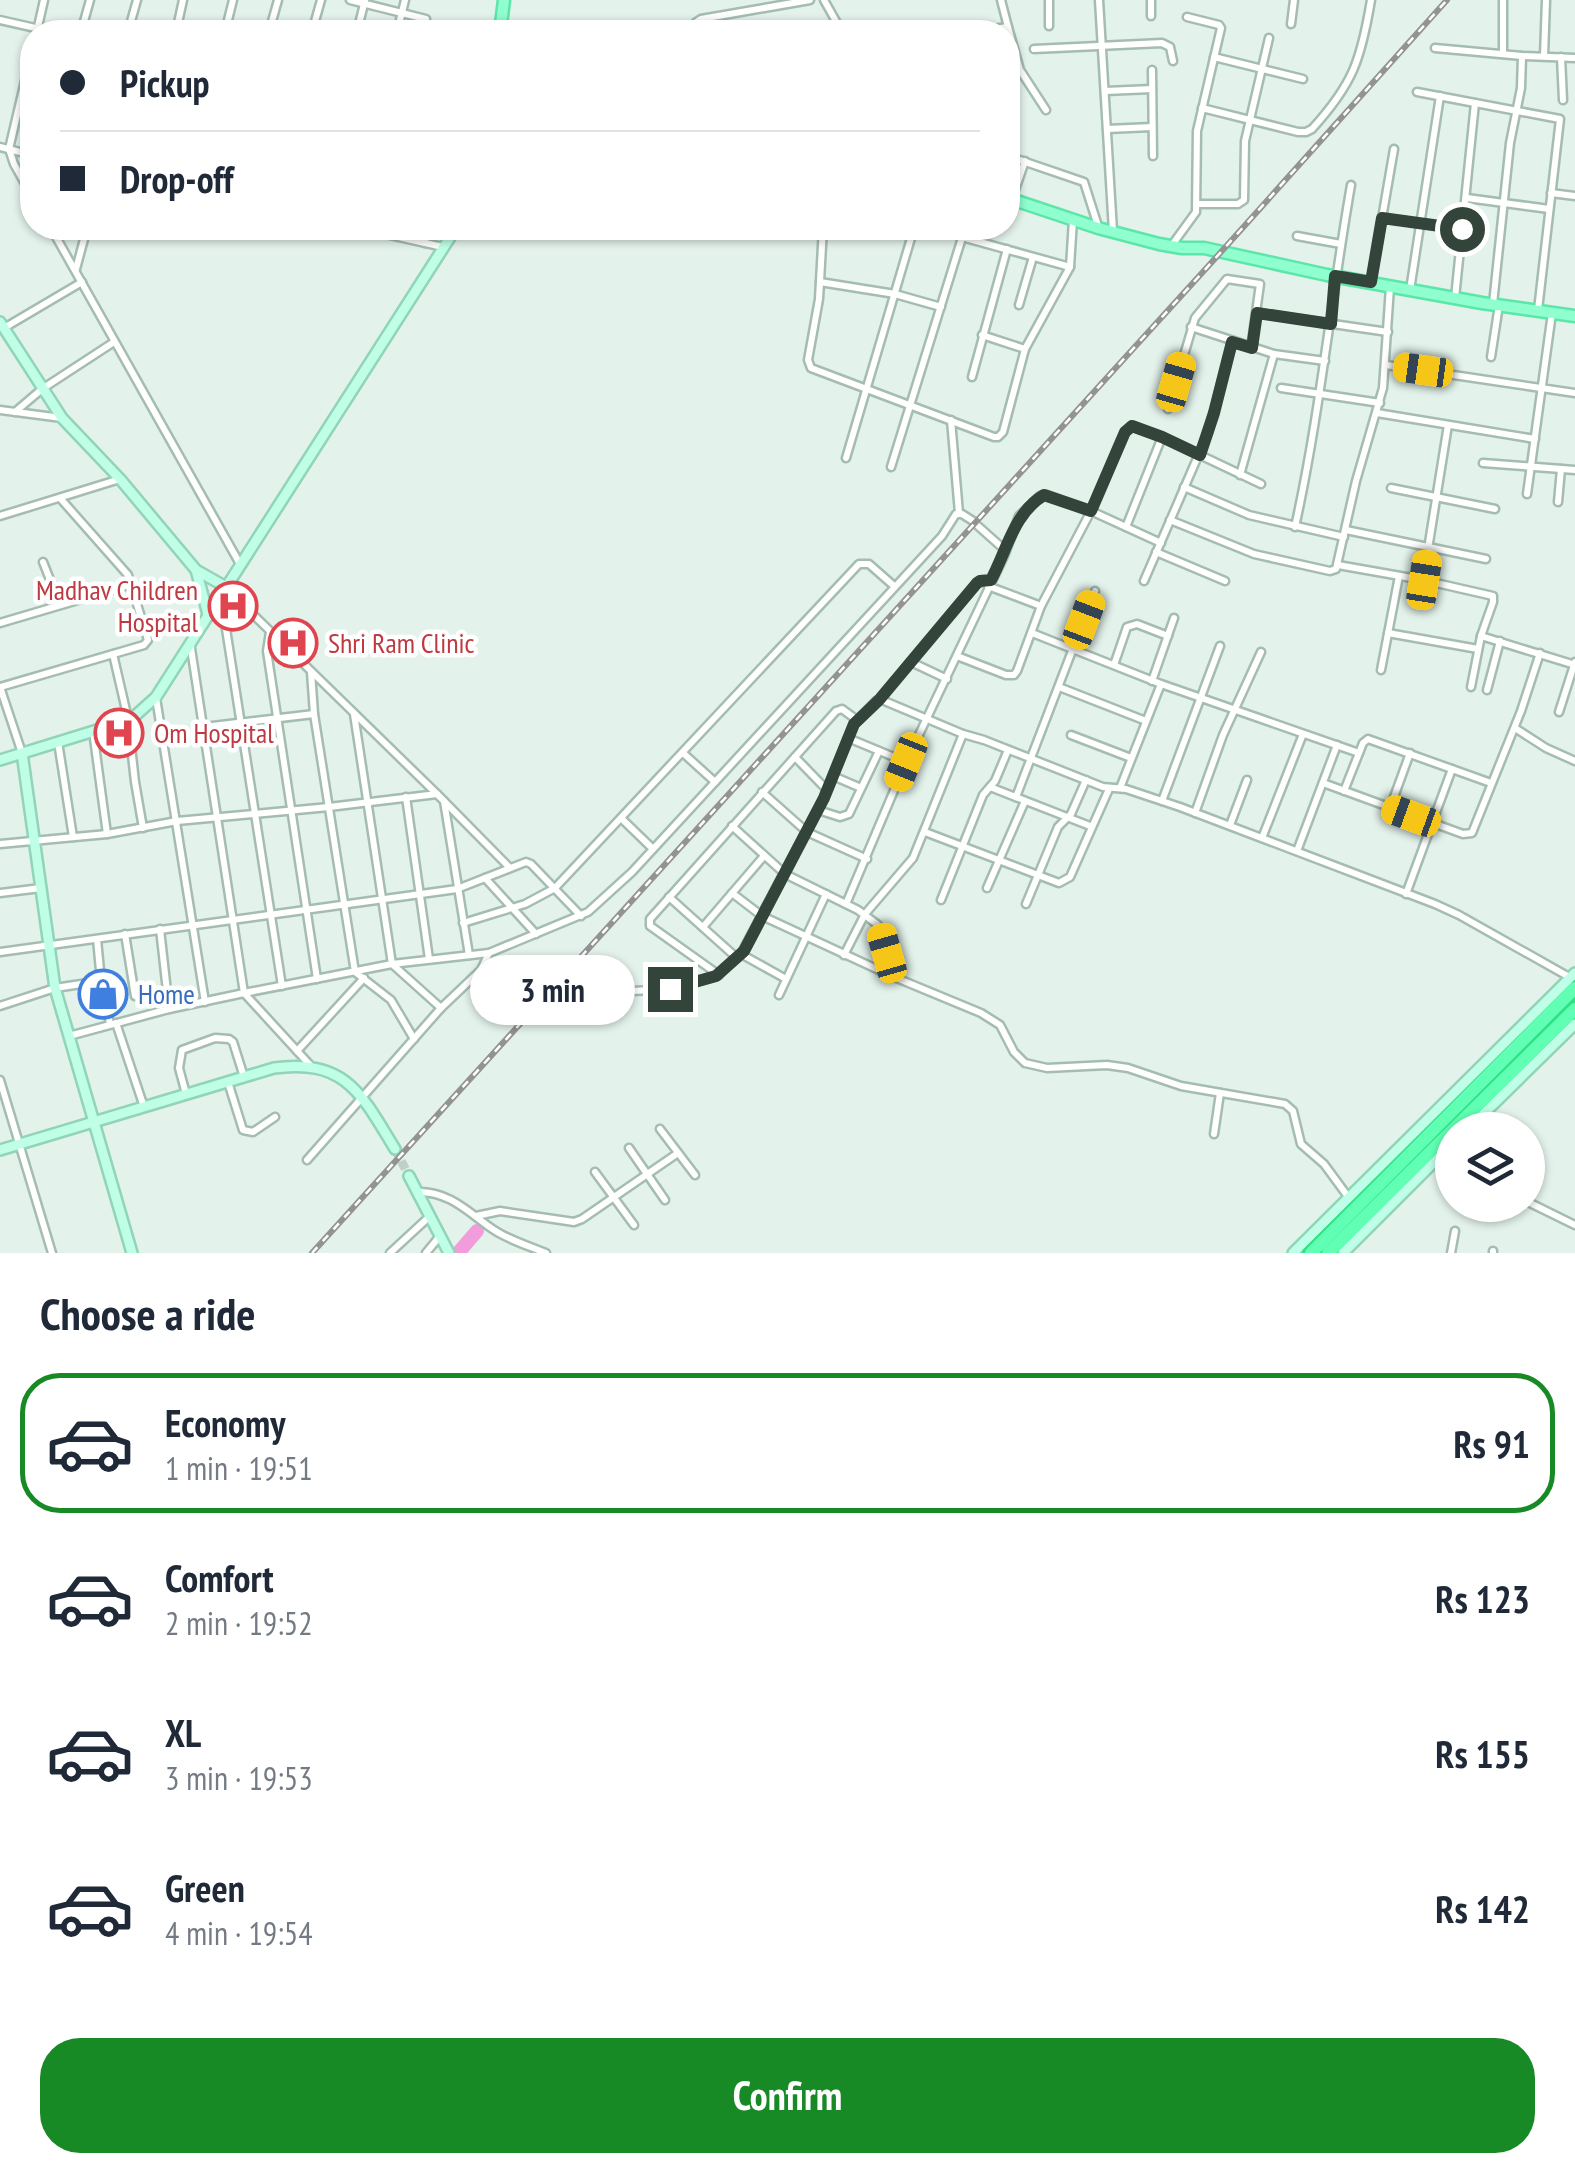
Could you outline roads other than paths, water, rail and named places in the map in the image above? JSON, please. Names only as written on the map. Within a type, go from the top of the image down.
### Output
[{"type":"highway","points":[[1311,1253],[1574,980]]},
{"type":"highway","points":[[1328,1253],[1575,1009]]},
{"type":"main road","points":[[1020,201],[1098,228],[1171,246],[1204,248],[1410,290],[1575,316]]},
{"type":"street","points":[[350,0],[426,19]]},
{"type":"street","points":[[400,20],[404,0]]},
{"type":"street","points":[[700,20],[810,0]]},
{"type":"street","points":[[1049,0],[1049,26]]},
{"type":"street","points":[[1099,0],[1113,232]]},
{"type":"street","points":[[1150,0],[1151,16]]},
{"type":"street","points":[[1291,24],[1294,0]]},
{"type":"street","points":[[1202,108],[1298,132],[1312,129],[1355,70],[1370,0]]},
{"type":"street","points":[[1503,54],[1504,0]]},
{"type":"street","points":[[1544,56],[1546,0]]},
{"type":"street","points":[[1171,246],[1193,220],[1197,204],[1197,131],[1221,28],[1187,17]]},
{"type":"street","points":[[1197,204],[1242,202],[1245,141],[1269,38]]},
{"type":"street","points":[[1034,49],[1162,43],[1170,46],[1173,61]]},
{"type":"street","points":[[1435,48],[1575,58]]},
{"type":"street","points":[[1491,357],[1522,56]]},
{"type":"street","points":[[1214,57],[1303,79]]},
{"type":"street","points":[[1561,57],[1562,100]]},
{"type":"street","points":[[1020,70],[1046,110]]},
{"type":"street","points":[[1152,70],[1153,156]]},
{"type":"street","points":[[1104,91],[1152,89]]},
{"type":"street","points":[[1416,92],[1562,122],[1538,312]]},
{"type":"street","points":[[20,93],[3,150],[20,175]]},
{"type":"street","points":[[1410,290],[1440,96]]},
{"type":"street","points":[[1455,298],[1475,103]]},
{"type":"street","points":[[1107,128],[1152,127]]},
{"type":"street","points":[[1371,282],[1394,149]]},
{"type":"street","points":[[1020,160],[1084,182],[1098,228]]},
{"type":"street","points":[[1020,172],[1024,162]]},
{"type":"street","points":[[1295,527],[1326,361],[1350,185]]},
{"type":"street","points":[[1551,193],[1575,196]]},
{"type":"street","points":[[1466,198],[1549,209]]},
{"type":"street","points":[[1382,218],[1462,229]]},
{"type":"street","points":[[822,240],[808,364],[815,371],[994,437],[1000,436],[1025,349],[1070,267],[1073,219]]},
{"type":"street","points":[[1297,236],[1340,244]]},
{"type":"street","points":[[58,240],[240,564]]},
{"type":"street","points":[[76,270],[84,240]]},
{"type":"street","points":[[415,240],[443,247]]},
{"type":"street","points":[[0,760],[128,719],[156,697],[448,240]]},
{"type":"street","points":[[846,458],[911,240]]},
{"type":"street","points":[[892,468],[961,240]]},
{"type":"street","points":[[972,240],[1070,267]]},
{"type":"street","points":[[972,378],[1006,250]]},
{"type":"street","points":[[1019,305],[1033,257]]},
{"type":"street","points":[[1168,408],[1191,328],[1227,278],[1260,284],[1252,348]]},
{"type":"street","points":[[82,282],[2,325],[62,418],[120,479],[196,570],[270,631],[510,868]]},
{"type":"street","points":[[820,282],[895,294],[940,308]]},
{"type":"street","points":[[1170,520],[1254,554],[1334,571],[1380,404],[1390,286]]},
{"type":"street","points":[[1257,313],[1388,332]]},
{"type":"street","points":[[1527,494],[1552,314]]},
{"type":"street","points":[[1191,328],[1274,354],[1326,361]]},
{"type":"street","points":[[982,336],[1025,349]]},
{"type":"street","points":[[15,412],[42,389],[114,342]]},
{"type":"street","points":[[1144,581],[1200,455],[1232,342]]},
{"type":"street","points":[[1240,475],[1274,354]]},
{"type":"street","points":[[1386,365],[1575,393]]},
{"type":"street","points":[[1281,388],[1380,404]]},
{"type":"street","points":[[0,410],[62,418]]},
{"type":"street","points":[[1377,413],[1534,439]]},
{"type":"street","points":[[68,1037],[168,1009],[316,979],[392,964],[489,953],[588,912],[632,872],[942,536],[957,514],[951,420]]},
{"type":"street","points":[[1424,580],[1448,425]]},
{"type":"street","points":[[957,656],[1010,676],[1016,671],[1041,606],[1091,511],[1128,428],[1136,426],[1261,484]]},
{"type":"street","points":[[1126,527],[1162,437]]},
{"type":"street","points":[[1484,464],[1575,470]]},
{"type":"street","points":[[1558,502],[1561,469]]},
{"type":"street","points":[[0,516],[120,479]]},
{"type":"street","points":[[1184,487],[1249,515],[1295,527],[1486,559]]},
{"type":"street","points":[[1390,488],[1495,509]]},
{"type":"street","points":[[846,904],[906,762],[1022,513],[1040,496],[1047,495],[1160,543]]},
{"type":"street","points":[[60,498],[128,575],[148,640],[144,645],[0,686],[22,753],[55,988],[132,1253]]},
{"type":"street","points":[[957,514],[976,523],[1006,551]]},
{"type":"street","points":[[1156,552],[1225,581]]},
{"type":"street","points":[[43,562],[60,605]]},
{"type":"street","points":[[463,923],[530,902],[556,888],[859,564],[869,564],[894,586]]},
{"type":"street","points":[[1338,566],[1493,596],[1471,687]]},
{"type":"street","points":[[196,570],[208,614]]},
{"type":"street","points":[[1381,670],[1399,576]]},
{"type":"street","points":[[632,991],[677,988],[720,974],[739,956],[818,810],[857,720],[879,700],[977,583],[990,583],[1041,606]]},
{"type":"street","points":[[0,623],[132,584]]},
{"type":"street","points":[[223,591],[282,986]]},
{"type":"street","points":[[1016,797],[1095,591]]},
{"type":"street","points":[[1120,788],[1146,721],[1174,618]]},
{"type":"street","points":[[1114,665],[1124,632],[1131,625],[1168,636]]},
{"type":"street","points":[[270,631],[267,647],[316,979]]},
{"type":"street","points":[[1388,633],[1478,649]]},
{"type":"street","points":[[1032,634],[1358,753]]},
{"type":"street","points":[[1481,636],[1575,664],[1559,712]]},
{"type":"street","points":[[190,642],[244,994],[310,1065]]},
{"type":"street","points":[[1487,690],[1500,642]]},
{"type":"street","points":[[1162,801],[1220,646]]},
{"type":"street","points":[[1195,813],[1223,734],[1261,652]]},
{"type":"street","points":[[1323,783],[1463,834],[1472,832],[1540,653]]},
{"type":"street","points":[[113,654],[128,719],[143,828]]},
{"type":"street","points":[[911,662],[947,679]]},
{"type":"street","points":[[311,671],[314,714],[355,972],[391,1000],[414,1039]]},
{"type":"street","points":[[1059,687],[1146,721]]},
{"type":"street","points":[[156,697],[205,1002]]},
{"type":"street","points":[[879,700],[1109,789],[1120,788],[1195,813],[1459,915],[1574,980],[1293,1253]]},
{"type":"street","points":[[720,974],[650,926],[652,916],[836,711],[842,709],[857,720]]},
{"type":"street","points":[[354,713],[392,964],[442,1008]]},
{"type":"street","points":[[204,727],[314,714]]},
{"type":"street","points":[[1515,726],[1575,761]]},
{"type":"street","points":[[93,731],[108,834]]},
{"type":"street","points":[[844,955],[865,914],[910,863],[963,734]]},
{"type":"street","points":[[1262,838],[1302,734]]},
{"type":"street","points":[[1071,735],[1131,758]]},
{"type":"street","points":[[848,738],[906,762]]},
{"type":"street","points":[[1344,791],[1362,742],[1368,739],[1492,783]]},
{"type":"street","points":[[58,742],[74,837]]},
{"type":"street","points":[[1297,851],[1337,745]]},
{"type":"street","points":[[941,900],[981,800],[1008,750]]},
{"type":"street","points":[[818,810],[845,817],[849,814],[879,751]]},
{"type":"street","points":[[683,753],[714,782]]},
{"type":"street","points":[[1390,808],[1410,754]]},
{"type":"street","points":[[795,758],[827,790]]},
{"type":"street","points":[[1406,894],[1452,768]]},
{"type":"street","points":[[833,776],[861,788]]},
{"type":"street","points":[[1026,904],[1058,827],[1068,817],[1086,780]]},
{"type":"street","points":[[1230,826],[1248,780]]},
{"type":"street","points":[[990,787],[1090,826]]},
{"type":"street","points":[[925,832],[1060,883],[1070,877],[1109,789]]},
{"type":"street","points":[[762,792],[807,832],[866,858]]},
{"type":"street","points":[[0,844],[108,834],[177,821],[406,797],[440,797]]},
{"type":"street","points":[[406,797],[429,959]]},
{"type":"street","points":[[440,797],[468,956]]},
{"type":"street","points":[[987,888],[1025,801]]},
{"type":"street","points":[[622,818],[653,849]]},
{"type":"street","points":[[732,826],[785,874],[865,914],[880,928],[894,977]]},
{"type":"street","points":[[702,927],[764,856]]},
{"type":"street","points":[[0,952],[457,889],[521,863],[531,864],[580,916]]},
{"type":"street","points":[[485,878],[536,934]]},
{"type":"street","points":[[0,893],[40,888]]},
{"type":"street","points":[[732,892],[762,916],[981,1012],[1000,1025],[1025,1063],[1040,1068],[1128,1068],[1181,1086],[1290,1106],[1300,1144],[1324,1164],[1349,1198]]},
{"type":"street","points":[[779,995],[826,894]]},
{"type":"street","points":[[669,897],[739,956],[786,980]]},
{"type":"street","points":[[160,930],[168,1009]]},
{"type":"street","points":[[125,934],[135,996],[167,994]]},
{"type":"street","points":[[97,939],[113,1023],[144,1107]]},
{"type":"street","points":[[307,1160],[480,970],[489,953]]},
{"type":"street","points":[[297,1051],[364,978]]},
{"type":"street","points":[[0,1006],[55,988],[102,981]]},
{"type":"street","points":[[1485,1112],[1575,1024]]},
{"type":"street","points":[[186,1094],[179,1068],[182,1050],[215,1038],[230,1039],[244,1077]]},
{"type":"street","points":[[0,1150],[274,1068],[310,1065],[339,1076],[362,1097],[395,1149]]},
{"type":"street","points":[[0,1080],[52,1253]]},
{"type":"street","points":[[228,1082],[244,1130],[252,1132],[275,1117]]},
{"type":"street","points":[[1214,1134],[1220,1092]]},
{"type":"street","points":[[660,1129],[695,1175]]},
{"type":"street","points":[[629,1148],[665,1200]]},
{"type":"street","points":[[476,1216],[500,1211],[574,1222],[678,1154]]},
{"type":"street","points":[[1344,1253],[1434,1162]]},
{"type":"street","points":[[594,1172],[634,1224]]},
{"type":"street","points":[[409,1176],[449,1253]]},
{"type":"street","points":[[418,1192],[438,1193],[462,1205],[500,1234],[546,1253]]},
{"type":"street","points":[[1545,1210],[1575,1225]]},
{"type":"street","points":[[390,1253],[430,1216]]},
{"type":"street","points":[[1451,1253],[1455,1231]]},
{"type":"street","points":[[426,1253],[440,1236]]},
{"type":"waterway","points":[[458,1253],[477,1231]]},
{"type":"tunnel","points":[[395,1149],[409,1176]]},
{"type":"railway","points":[[312,1253],[1447,0]]},
{"type":"place","name":"Madhav Children Hospital","points":[[233,606]]},
{"type":"place","name":"Shri Ram Clinic","points":[[293,643]]},
{"type":"place","name":"Om Hospital","points":[[119,733]]},
{"type":"place","name":"Home","points":[[103,994]]}]
